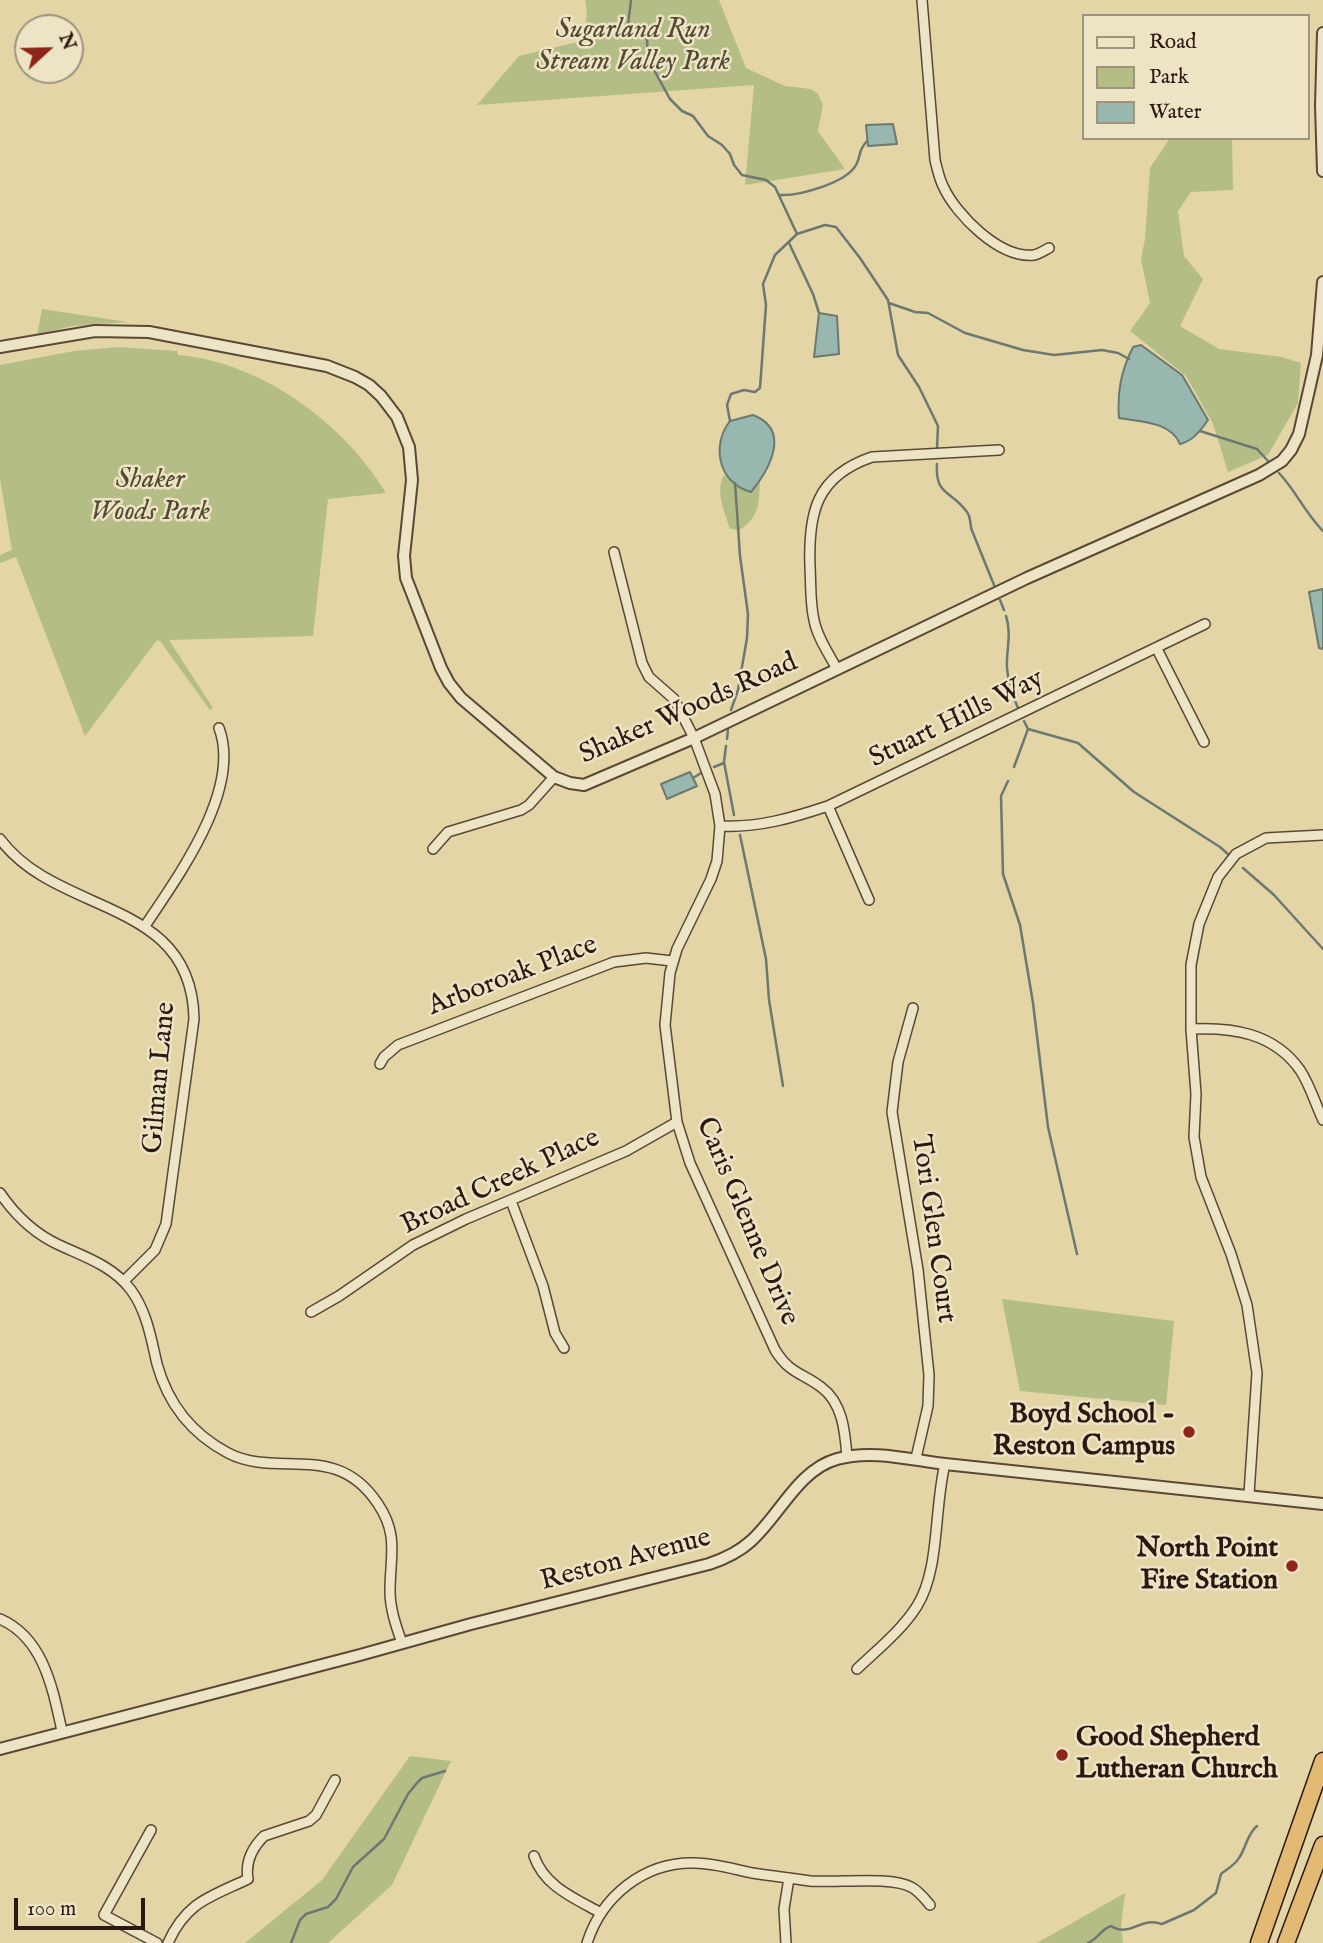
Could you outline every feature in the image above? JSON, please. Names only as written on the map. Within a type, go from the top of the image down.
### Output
[{"type":"highway","points":[[1259,1943],[1323,1761]]},
{"type":"highway","points":[[1286,1943],[1323,1845]]},
{"type":"street","points":[[922,0],[935,160],[942,184],[971,227],[990,240],[1014,252],[1035,255],[1049,248]]},
{"type":"street","points":[[1323,33],[1323,171]]},
{"type":"street","name":"Shaker Woods Road","points":[[0,347],[95,331],[149,332],[327,366],[369,385],[397,417],[409,447],[412,480],[404,568],[409,588],[449,683],[461,698],[554,777],[584,785],[694,738],[1027,578],[1259,475],[1282,461],[1295,444],[1305,414],[1317,355],[1323,282]]},
{"type":"street","points":[[836,668],[814,621],[809,536],[812,514],[829,483],[843,470],[872,457],[999,450]]},
{"type":"street","name":"Caris Glenne Drive","points":[[614,552],[644,667],[649,677],[674,699],[694,738],[715,794],[720,825],[717,861],[711,879],[672,961],[665,1026],[677,1122],[690,1163],[775,1350],[792,1371],[822,1388],[836,1404],[844,1424],[848,1457]]},
{"type":"street","name":"Stuart Hills Way","points":[[720,825],[741,827],[784,821],[828,806],[1205,624]]},
{"type":"street","points":[[1157,649],[1204,741]]},
{"type":"street","points":[[145,926],[196,844],[208,819],[225,757],[219,727]]},
{"type":"street","points":[[433,849],[448,832],[522,810],[554,777]]},
{"type":"street","points":[[828,806],[869,900]]},
{"type":"street","points":[[1249,1494],[1256,1373],[1247,1305],[1231,1254],[1201,1177],[1194,1137],[1196,1094],[1191,1029],[1191,965],[1199,924],[1218,877],[1236,854],[1266,838],[1323,835]]},
{"type":"street","name":"Gilman Lane","points":[[0,839],[17,858],[48,880],[145,926],[162,940],[181,964],[191,989],[194,1019],[166,1224],[155,1250],[124,1281]]},
{"type":"street","name":"Arboroak Place","points":[[380,1064],[398,1045],[548,989],[601,966],[630,958],[672,961]]},
{"type":"street","name":"Tori Glen Court","points":[[913,1008],[898,1062],[892,1112],[918,1270],[929,1375],[928,1406],[916,1458]]},
{"type":"street","points":[[1191,1029],[1221,1027],[1239,1030],[1271,1042],[1299,1068],[1323,1120]]},
{"type":"street","name":"Broad Creek Place","points":[[311,1312],[413,1245],[466,1219],[626,1151],[677,1122]]},
{"type":"street","points":[[0,1193],[19,1217],[32,1228],[59,1245],[104,1266],[124,1281],[144,1313],[158,1365],[172,1401],[201,1435],[241,1458],[326,1466],[357,1481],[374,1499],[385,1516],[393,1543],[391,1607],[402,1643]]},
{"type":"street","points":[[511,1201],[543,1286],[555,1333],[564,1348]]},
{"type":"street","name":"Reston Avenue","points":[[0,1749],[724,1559],[751,1540],[813,1472],[835,1459],[916,1458],[945,1464],[1249,1494],[1323,1504]]},
{"type":"street","points":[[858,1669],[909,1616],[924,1592],[931,1565],[938,1492],[945,1464]]},
{"type":"street","points":[[0,1619],[23,1635],[46,1669],[62,1731]]},
{"type":"street","points":[[167,1943],[174,1927],[188,1910],[248,1879],[247,1861],[264,1836],[301,1826],[316,1815],[335,1780]]},
{"type":"street","points":[[151,1830],[104,1915],[157,1943]]},
{"type":"street","points":[[534,1856],[542,1875],[552,1884],[601,1913]]},
{"type":"street","points":[[587,1943],[601,1913],[615,1895],[632,1881],[660,1868],[678,1864],[708,1863],[789,1878],[828,1882],[905,1884],[917,1891],[930,1905]]},
{"type":"street","points":[[786,1943],[785,1909],[789,1878]]},
{"type":"green space","name":"Sugarland Run Stream Valley Park","points":[[585,0],[719,0],[746,68],[785,86],[811,89],[818,94],[823,105],[818,131],[845,169],[745,185],[754,85],[477,105],[519,56],[586,40]]},
{"type":"green space","points":[[1169,140],[1232,140],[1233,190],[1191,192],[1178,211],[1184,256],[1203,279],[1180,326],[1219,349],[1282,357],[1301,363],[1298,403],[1268,455],[1228,472],[1213,424],[1186,376],[1130,331],[1150,303],[1141,259],[1150,168]]},
{"type":"green space","points":[[42,309],[128,322],[72,326],[37,335]]},
{"type":"green space","name":"Shaker Woods Park","points":[[118,347],[177,351],[178,355],[209,360],[269,383],[324,420],[368,467],[386,493],[328,499],[313,636],[169,640],[213,708],[210,710],[157,640],[85,736],[16,557],[0,563],[0,555],[12,550],[0,479],[0,365],[74,351]]},
{"type":"green space","points":[[726,473],[747,492],[751,492],[760,481],[755,515],[739,530],[730,529],[721,500],[720,485]]},
{"type":"green space","points":[[1002,1299],[1174,1321],[1166,1405],[1020,1391]]},
{"type":"green space","points":[[410,1756],[451,1761],[392,1885],[328,1943],[245,1943],[322,1880]]},
{"type":"green space","points":[[1125,1893],[1121,1927],[1123,1943],[1037,1943]]},
{"type":"water","points":[[893,124],[897,144],[868,146],[866,125]]},
{"type":"water","points":[[819,313],[837,316],[839,354],[814,357]]},
{"type":"water","points":[[1141,345],[1182,375],[1208,420],[1196,435],[1185,443],[1180,444],[1175,436],[1162,427],[1119,418],[1119,390],[1125,365],[1133,347]]},
{"type":"water","points":[[753,415],[772,430],[774,440],[770,462],[751,492],[731,480],[721,462],[720,452],[724,431],[730,421]]},
{"type":"water","points":[[1323,589],[1323,649],[1319,648],[1309,592]]},
{"type":"water","points":[[690,772],[697,786],[667,799],[661,784]]},
{"type":"waterway","points":[[631,0],[628,25],[647,39],[648,59],[670,99],[682,111],[693,116],[708,136],[722,145],[742,175],[766,180],[775,187],[797,234],[825,225],[836,227],[860,258],[888,300],[898,355],[919,387],[938,426],[937,448]]},
{"type":"waterway","points":[[780,195],[810,191],[843,177],[856,165],[867,141]]},
{"type":"waterway","points":[[730,421],[727,405],[731,394],[744,390],[755,392],[760,388],[766,305],[763,284],[775,255],[797,234]]},
{"type":"waterway","points":[[789,243],[819,313]]},
{"type":"waterway","points":[[889,303],[915,312],[928,313],[965,333],[1023,350],[1054,355],[1102,350],[1118,353],[1129,359]]},
{"type":"waterway","points":[[1200,431],[1257,449],[1268,461]]},
{"type":"waterway","points":[[937,464],[941,487],[969,515],[972,530],[994,585]]},
{"type":"waterway","points":[[1279,473],[1323,531]]},
{"type":"waterway","points":[[731,710],[738,690],[747,638],[748,614],[740,556],[735,483]]},
{"type":"waterway","points":[[1000,600],[1004,610]]},
{"type":"waterway","points":[[1006,616],[1009,629],[1008,673],[1018,708]]},
{"type":"waterway","points":[[1024,721],[1028,729]]},
{"type":"waterway","points":[[727,739],[728,729]]},
{"type":"waterway","points":[[1028,729],[1078,743],[1134,792],[1230,856]]},
{"type":"waterway","points":[[1014,767],[1028,729]]},
{"type":"waterway","points":[[726,746],[724,762],[734,815]]},
{"type":"waterway","points":[[714,767],[724,763]]},
{"type":"waterway","points":[[693,778],[701,773]]},
{"type":"waterway","points":[[1008,781],[1001,796],[1003,874],[1020,925],[1033,1003],[1048,1127],[1077,1254]]},
{"type":"waterway","points":[[740,835],[766,959],[769,1000],[783,1086]]},
{"type":"waterway","points":[[1243,868],[1274,895],[1323,949]]},
{"type":"waterway","points":[[291,1943],[300,1920],[306,1914],[328,1907],[336,1899],[353,1867],[384,1839],[416,1784],[422,1778],[445,1771]]},
{"type":"waterway","points":[[1088,1943],[1111,1926],[1124,1930],[1148,1923],[1162,1924],[1194,1910],[1216,1893],[1221,1874],[1237,1860],[1257,1826]]},
{"type":"place","name":"Boyd School - Reston Campus","points":[[1189,1432]]},
{"type":"place","name":"North Point Fire Station","points":[[1292,1566]]},
{"type":"place","name":"Good Shepherd Lutheran Church","points":[[1062,1755]]}]
